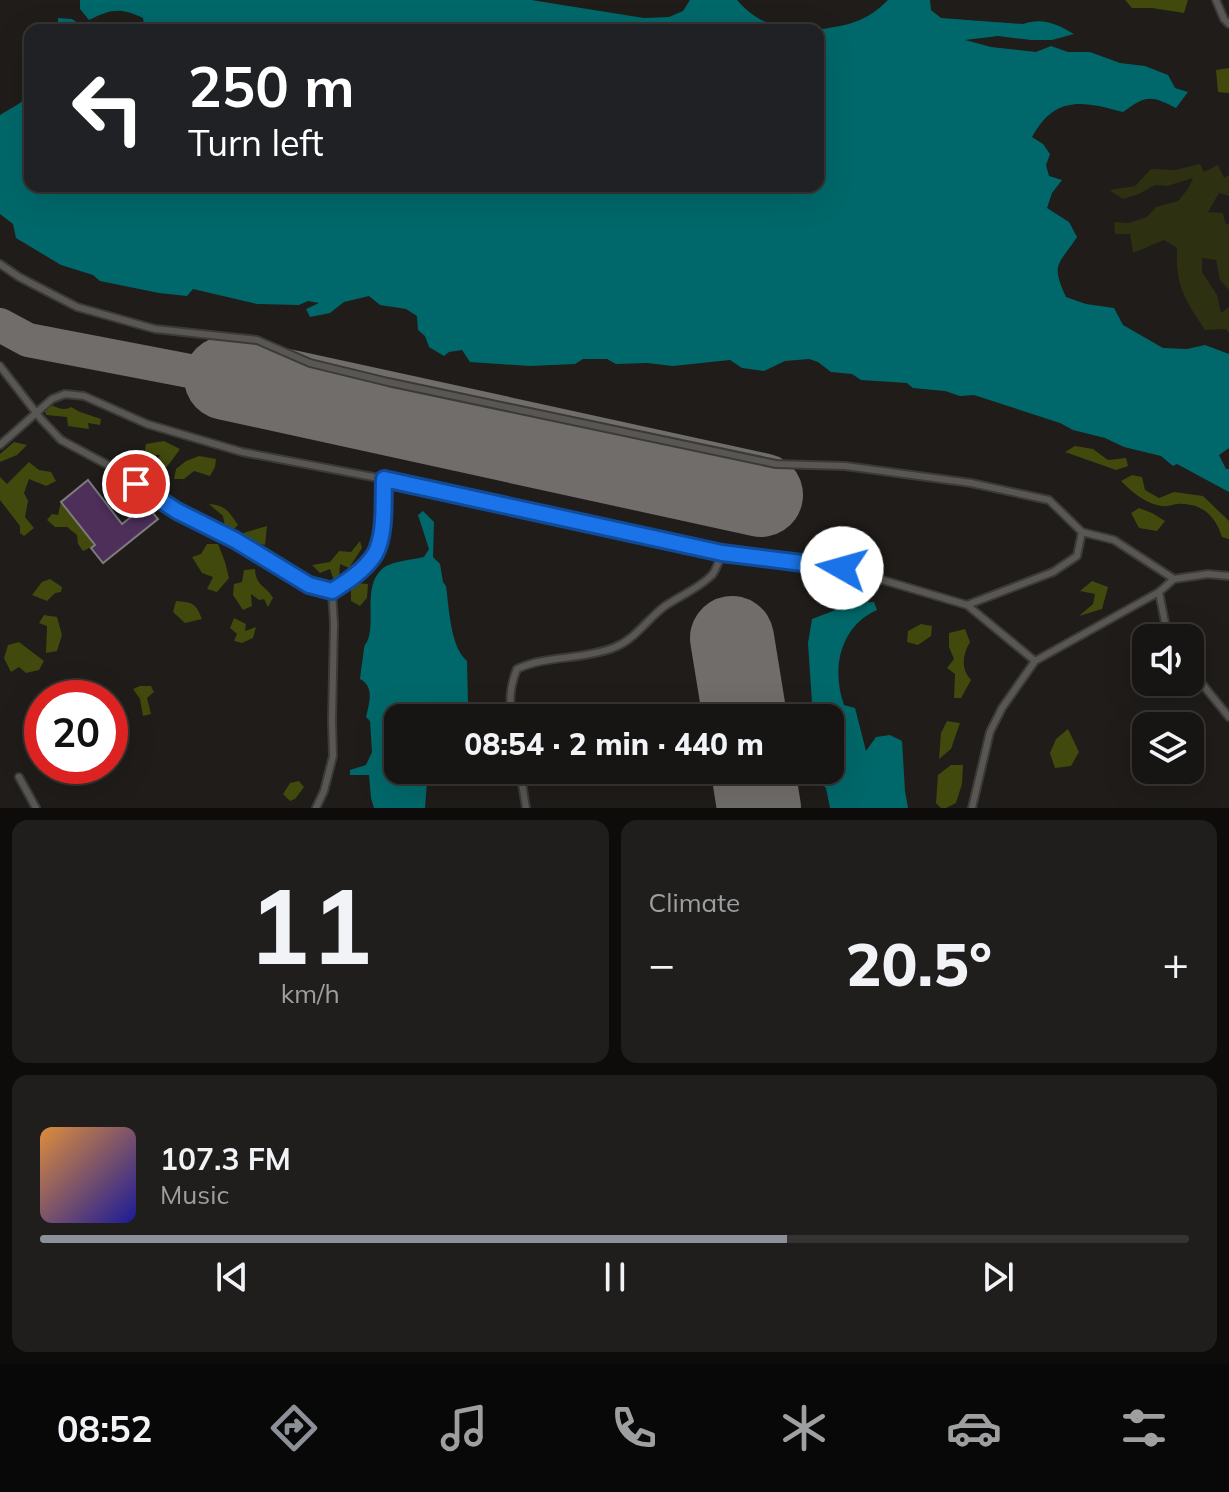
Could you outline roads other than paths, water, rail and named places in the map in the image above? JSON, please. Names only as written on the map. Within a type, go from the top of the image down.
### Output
[{"type":"lane","points":[[1216,0],[1229,24]]},
{"type":"lane","points":[[0,264],[77,307],[155,329],[257,340],[310,363],[388,382],[776,464],[845,466],[971,483],[1049,500],[1082,532],[1114,540],[1174,579]]},
{"type":"lane","points":[[0,366],[61,440],[121,472],[151,496],[235,540],[309,585],[332,591],[354,577],[375,553],[382,527],[384,479]]},
{"type":"lane","points":[[0,445],[52,399],[65,394],[84,396],[147,424],[242,452],[384,479],[722,553],[842,568],[967,605],[1035,661]]},
{"type":"lane","points":[[967,605],[1053,572],[1077,556],[1082,532]]},
{"type":"lane","points":[[509,704],[517,669],[531,662],[614,648],[633,637],[668,604],[695,589],[715,572],[722,553]]},
{"type":"lane","points":[[972,808],[990,732],[1002,708],[1035,661],[1159,592],[1174,579],[1208,574],[1229,576]]},
{"type":"lane","points":[[316,808],[333,756],[332,591]]},
{"type":"lane","points":[[1159,592],[1165,624]]},
{"type":"lane","points":[[1204,686],[1229,717]]},
{"type":"lane","points":[[19,777],[36,808]]},
{"type":"lane","points":[[522,784],[526,808]]},
{"type":"water","points":[[80,0],[531,0],[644,18],[669,17],[683,11],[690,0],[737,0],[751,13],[773,24],[144,24],[143,18],[122,11],[89,20],[80,9]]},
{"type":"water","points":[[888,0],[930,0],[931,10],[941,18],[1050,23],[1074,34],[1052,40],[998,36],[965,40],[991,47],[1036,52],[1051,46],[1068,52],[1090,52],[1168,75],[1175,88],[1188,92],[1176,108],[1149,99],[1137,102],[1123,112],[1083,104],[1060,108],[1041,123],[1032,137],[1043,144],[1050,154],[1046,165],[1049,176],[1062,180],[1052,193],[1047,208],[1069,222],[1077,237],[1061,259],[1058,270],[1066,297],[1114,308],[1123,325],[1163,348],[1187,349],[1205,345],[1229,354],[1229,448],[1219,455],[1226,469],[1229,469],[1229,492],[1177,464],[1173,466],[1161,456],[1124,447],[974,395],[960,396],[945,391],[913,388],[907,383],[861,380],[852,374],[831,372],[809,359],[785,361],[764,371],[742,368],[730,360],[673,366],[616,364],[607,359],[530,366],[470,362],[462,350],[444,356],[429,347],[425,336],[418,330],[417,316],[406,309],[380,305],[369,296],[344,302],[330,313],[310,317],[306,309],[319,303],[257,304],[193,289],[187,296],[100,281],[93,275],[61,265],[16,238],[13,224],[0,214],[0,115],[24,101],[24,192],[824,192],[824,29],[847,24],[880,8]]},
{"type":"water","points":[[58,18],[72,19],[79,24],[58,24]]},
{"type":"water","points":[[423,511],[434,522],[433,557],[440,564],[446,586],[457,646],[467,661],[468,704],[384,704],[384,784],[427,784],[425,808],[374,808],[369,775],[350,775],[350,770],[366,765],[372,752],[370,721],[366,717],[369,691],[360,679],[370,628],[371,592],[376,576],[386,566],[424,557],[429,549],[418,515]]},
{"type":"water","points":[[874,602],[877,610],[854,627],[842,650],[838,677],[844,704],[812,704],[808,643],[812,619],[854,603]]},
{"type":"water","points":[[844,705],[855,708],[866,751],[876,737],[890,735],[902,741],[908,808],[830,808],[826,788],[822,784],[844,784]]}]
